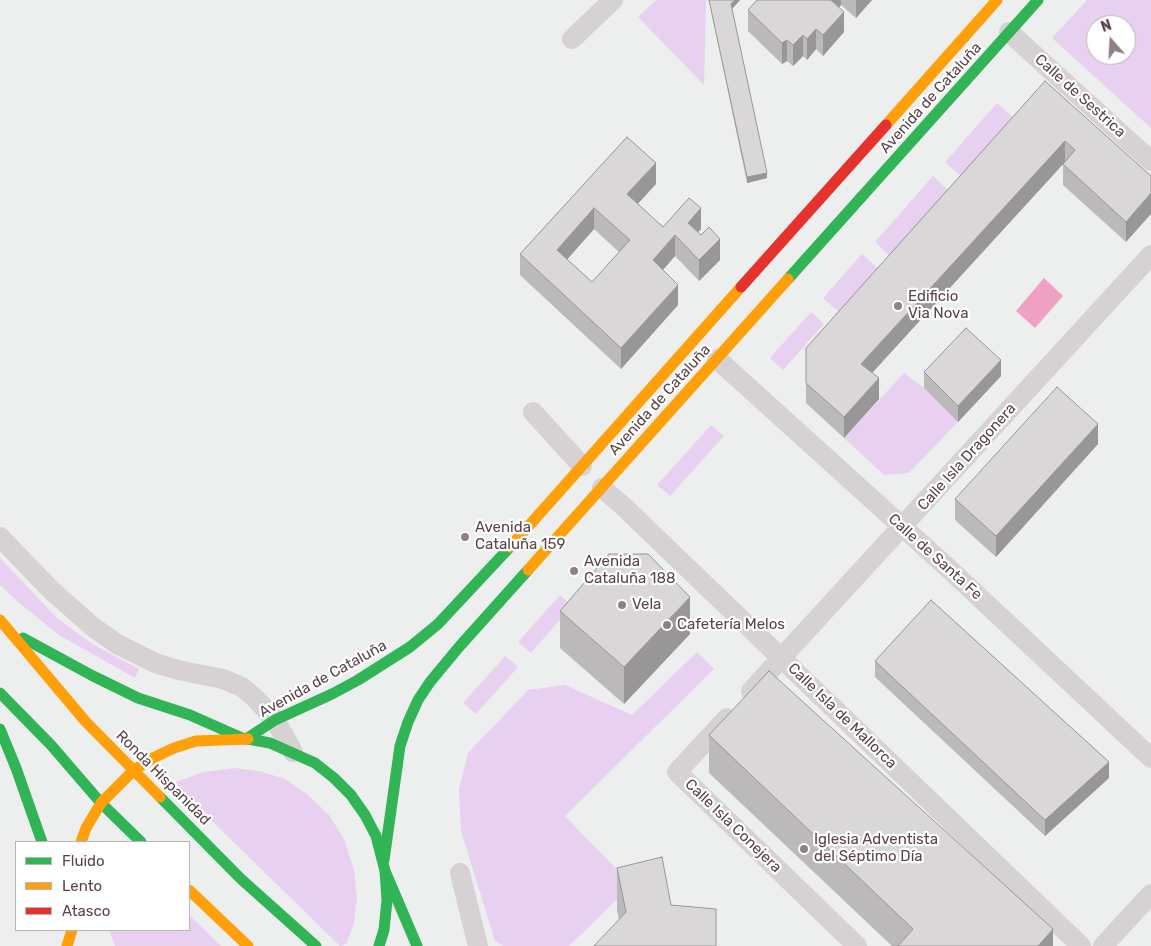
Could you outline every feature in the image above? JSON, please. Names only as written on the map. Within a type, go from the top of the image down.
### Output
[{"type":"main road","name":"Avenida de Cataluña","points":[[244,739],[275,720],[358,680],[410,647],[438,624],[472,589],[997,0]]},
{"type":"main road","name":"Avenida de Cataluña","points":[[384,865],[400,746],[418,700],[430,682],[1038,0]]},
{"type":"main road","name":"Ronda Hispanidad","points":[[0,620],[86,722],[241,879],[316,946]]},
{"type":"main road","points":[[9,631],[138,698],[190,715],[244,739]]},
{"type":"main road","points":[[0,693],[51,745],[101,803],[140,841]]},
{"type":"main road","points":[[0,729],[42,841]]},
{"type":"main road","name":"Avenida de Cataluña","points":[[81,841],[86,828],[101,803],[134,770],[160,755],[196,742],[219,738],[270,743],[293,752],[321,768],[351,795],[365,815],[376,836],[384,865],[387,900],[384,930],[378,946]]},
{"type":"main road","points":[[384,865],[417,946]]},
{"type":"main road","points":[[190,891],[248,946]]},
{"type":"main road","points":[[67,946],[73,931]]},
{"type":"main road","points":[[73,931],[80,946]]},
{"type":"street","points":[[572,39],[613,0]]},
{"type":"street","name":"Calle de Sestrica","points":[[1010,32],[1151,161]]},
{"type":"street","name":"Calle Isla Dragonera","points":[[782,658],[1151,256]]},
{"type":"street","name":"Calle de Santa Fe","points":[[717,359],[903,527],[1151,758]]},
{"type":"street","points":[[533,412],[582,466]]},
{"type":"street","name":"Calle Isla de Mallorca","points":[[602,488],[782,658],[1081,946]]},
{"type":"street","points":[[0,537],[51,590],[93,627],[117,644],[155,663],[178,670],[223,679],[242,687],[275,720],[293,752]]},
{"type":"street","name":"Calle Isla Conejera","points":[[782,658],[677,772],[857,946]]},
{"type":"street","points":[[460,873],[478,946]]},
{"type":"street","points":[[1103,946],[1151,894]]},
{"type":"shaded area","points":[[656,0],[706,0],[704,85],[638,17]]},
{"type":"shaded area","points":[[1087,0],[1151,0],[1151,128],[1052,38]]},
{"type":"shaded area","points":[[997,103],[1013,117],[961,176],[945,162]]},
{"type":"shaded area","points":[[933,176],[948,190],[890,256],[875,242]]},
{"type":"shaded area","points":[[862,254],[878,268],[839,312],[823,298]]},
{"type":"shaded area","points":[[1044,278],[1063,296],[1035,328],[1016,311]]},
{"type":"shaded area","points":[[811,312],[824,324],[783,370],[770,358]]},
{"type":"shaded area","points":[[904,373],[924,388],[958,422],[909,473],[884,475],[844,438]]},
{"type":"shaded area","points":[[711,425],[724,436],[670,496],[657,485]]},
{"type":"shaded area","points":[[0,558],[58,619],[94,645],[139,669],[135,678],[59,635],[17,601],[0,585]]},
{"type":"shaded area","points":[[560,595],[572,606],[531,653],[518,642]]},
{"type":"shaded area","points":[[697,652],[714,669],[565,816],[632,885],[569,946],[504,946],[495,941],[461,831],[459,789],[468,753],[528,690],[565,685],[632,715]]},
{"type":"shaded area","points":[[505,656],[518,667],[476,714],[463,703]]},
{"type":"shaded area","points":[[235,768],[259,771],[285,779],[307,794],[329,815],[344,839],[354,870],[357,897],[354,923],[346,944],[340,946],[173,783],[204,772]]},
{"type":"shaded area","points":[[190,916],[221,946],[115,946],[109,931],[190,931]]},
{"type":"building","points":[[709,0],[735,0],[731,4],[767,173],[747,177]]},
{"type":"building","points":[[757,0],[831,0],[844,12],[823,35],[816,29],[807,39],[803,35],[793,45],[787,40],[782,43],[748,10]]},
{"type":"building","name":"Edificio Via Nova","points":[[1045,81],[1151,176],[1151,193],[1126,222],[1063,164],[1075,150],[1065,141],[861,364],[879,378],[844,417],[806,383],[806,348]]},
{"type":"building","points":[[627,137],[656,163],[627,194],[663,227],[689,198],[701,208],[688,223],[701,235],[709,227],[720,239],[699,260],[675,235],[653,260],[678,285],[621,348],[520,254]],"holes":[[[594,208],[630,240],[592,282],[557,250]]]},
{"type":"building","name":"Edificio Via Nova","points":[[966,328],[1001,360],[958,406],[924,372]]},
{"type":"building","points":[[1057,387],[1098,424],[996,536],[955,499]]},
{"type":"building","points":[[609,554],[648,554],[690,597],[624,667],[560,611]]},
{"type":"building","points":[[931,600],[1109,762],[1045,820],[875,661]]},
{"type":"building","points":[[769,671],[1053,929],[1038,946],[898,946],[913,929],[709,735]]},
{"type":"building","points":[[662,857],[671,905],[716,909],[716,946],[594,946],[626,912],[617,868]]},
{"type":"traffic: fast","points":[[788,279],[1038,0]]},
{"type":"traffic: fast","points":[[246,739],[275,720],[358,680],[410,647],[438,624],[510,547]]},
{"type":"traffic: fast","points":[[384,860],[400,746],[418,700],[430,682],[459,647],[528,570]]},
{"type":"traffic: fast","points":[[23,638],[138,698],[190,715],[242,738]]},
{"type":"traffic: fast","points":[[0,693],[51,745],[101,803],[140,841]]},
{"type":"traffic: fast","points":[[0,729],[42,841]]},
{"type":"traffic: fast","points":[[248,739],[270,743],[315,763],[351,795],[365,815],[376,836],[385,871],[387,900],[384,930],[379,946]]},
{"type":"traffic: fast","points":[[160,797],[241,879],[316,946]]},
{"type":"traffic: fast","points":[[385,871],[417,946]]},
{"type":"traffic: slow","points":[[886,125],[997,0]]},
{"type":"traffic: slow","points":[[528,570],[788,279]]},
{"type":"traffic: slow","points":[[510,547],[741,287]]},
{"type":"traffic: slow","points":[[0,620],[86,722],[160,797]]},
{"type":"traffic: slow","points":[[81,841],[86,828],[101,803],[134,770],[153,758],[174,748],[196,741],[248,739]]},
{"type":"traffic: slow","points":[[190,891],[248,946]]},
{"type":"traffic: slow","points":[[67,946],[72,931]]},
{"type":"traffic: jam","points":[[741,287],[886,125]]},
{"type":"place","name":"Edificio Via Nova","points":[[898,306]]},
{"type":"place","name":"Avenida Cataluña 159","points":[[465,537]]},
{"type":"place","name":"Avenida Cataluña 188","points":[[574,571]]},
{"type":"place","name":"Vela","points":[[622,605]]},
{"type":"place","name":"Cafetería Melos","points":[[667,625]]},
{"type":"place","name":"Iglesia Adventista del Séptimo Día","points":[[804,849]]}]
